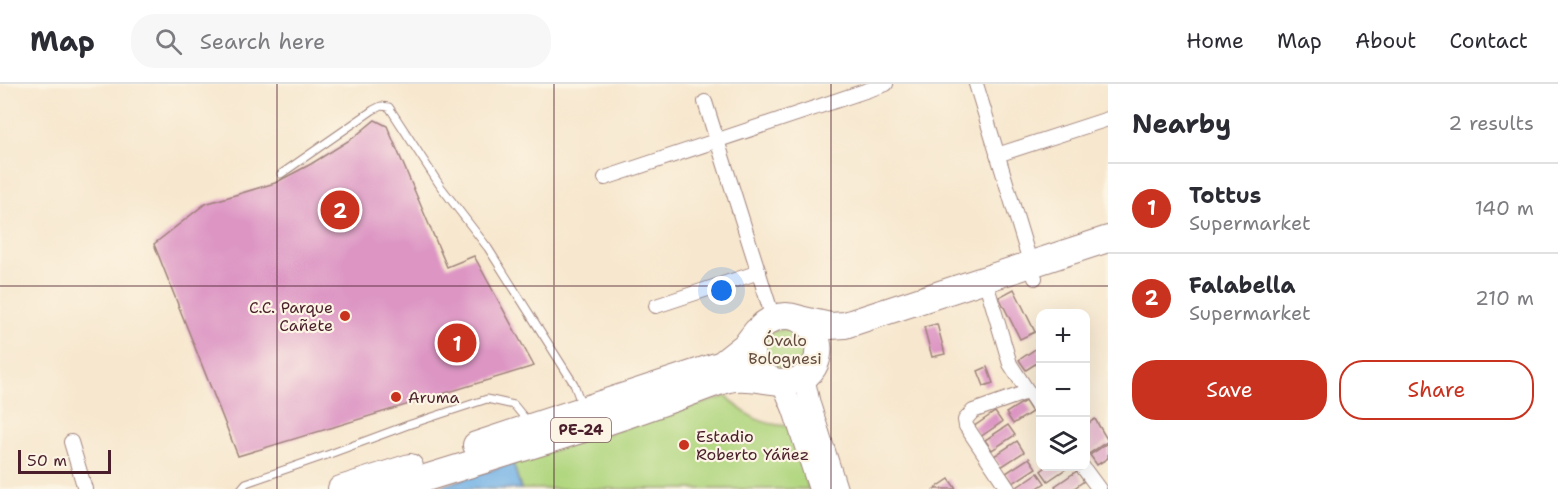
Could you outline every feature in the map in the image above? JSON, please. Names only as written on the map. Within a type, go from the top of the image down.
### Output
[{"type":"highway","points":[[1108,238],[1032,271],[989,293],[850,338],[792,378],[760,372],[753,360],[751,346],[765,325],[787,315],[831,327],[845,325],[1032,271],[1108,255]]},
{"type":"highway","points":[[792,378],[818,354],[816,336],[809,326],[799,319]]},
{"type":"highway","name":"PE-24","points":[[391,489],[585,418],[722,364],[735,355],[765,325]]},
{"type":"highway","name":"PE-24","points":[[342,489],[422,477],[531,426],[585,418],[729,379],[792,378]]},
{"type":"street","points":[[976,84],[1032,271]]},
{"type":"street","points":[[605,178],[879,85]]},
{"type":"street","points":[[705,102],[759,272],[765,325]]},
{"type":"street","points":[[997,155],[1108,119]]},
{"type":"street","points":[[656,306],[759,272]]},
{"type":"street","points":[[989,293],[1010,364],[1036,404]]},
{"type":"street","points":[[792,378],[793,410],[819,489]]},
{"type":"street","points":[[792,378],[810,404],[837,489]]},
{"type":"street","points":[[1008,489],[966,426],[965,420],[974,411],[1027,392]]},
{"type":"street","points":[[71,442],[85,489]]},
{"type":"street","points":[[1086,471],[1099,489]]},
{"type":"lane","points":[[282,174],[373,110],[381,106],[389,108],[441,187],[488,248],[574,384],[585,418]]},
{"type":"lane","points":[[241,489],[246,483],[487,399],[514,405],[531,426]]},
{"type":"green space","name":"Óvalo Bolognesi","points":[[795,326],[810,346],[801,370],[770,371],[760,342],[764,334]]},
{"type":"green space","name":"Estadio Roberto Yáñez","points":[[727,396],[740,409],[755,418],[770,424],[789,426],[809,489],[521,489],[513,463]]},
{"type":"water","points":[[513,463],[521,489],[432,489]]},
{"type":"building","name":"C.C. Parque Cañete","points":[[375,120],[387,126],[447,267],[474,256],[534,366],[238,456],[154,244],[205,204],[275,183],[353,138]]},
{"type":"building","points":[[1014,289],[1035,332],[1020,339],[999,297]]},
{"type":"building","points":[[937,324],[945,354],[932,357],[924,327]]},
{"type":"building","points":[[1036,349],[1036,364],[1026,370],[1019,360]]},
{"type":"building","points":[[987,367],[993,383],[984,386],[978,371]]},
{"type":"building","points":[[1025,401],[1032,412],[1013,424],[1006,413]]},
{"type":"building","points":[[995,412],[1002,422],[980,437],[973,427]]},
{"type":"building","points":[[1095,419],[1108,441],[1090,453],[1090,422]]},
{"type":"building","points":[[1008,425],[1015,435],[992,450],[985,440]]},
{"type":"building","points":[[1017,441],[1024,452],[1001,467],[994,456]]},
{"type":"building","points":[[1108,443],[1108,458],[1097,465],[1090,455]]},
{"type":"building","points":[[1029,458],[1036,468],[1013,483],[1006,473]]},
{"type":"building","points":[[1041,471],[1063,471],[1048,481]]},
{"type":"building","points":[[1077,471],[1084,481],[1073,489],[1057,489],[1055,486]]},
{"type":"building","points":[[1038,473],[1045,483],[1036,489],[1014,489]]},
{"type":"building","points":[[949,479],[956,489],[934,489]]},
{"type":"place","name":"Falabella","points":[[340,210]]},
{"type":"place","name":"C.C. Parque Cañete","points":[[345,316]]},
{"type":"place","name":"Tottus","points":[[457,343]]},
{"type":"place","name":"Aruma","points":[[396,397]]},
{"type":"place","name":"Estadio Roberto Yáñez","points":[[684,445]]}]
